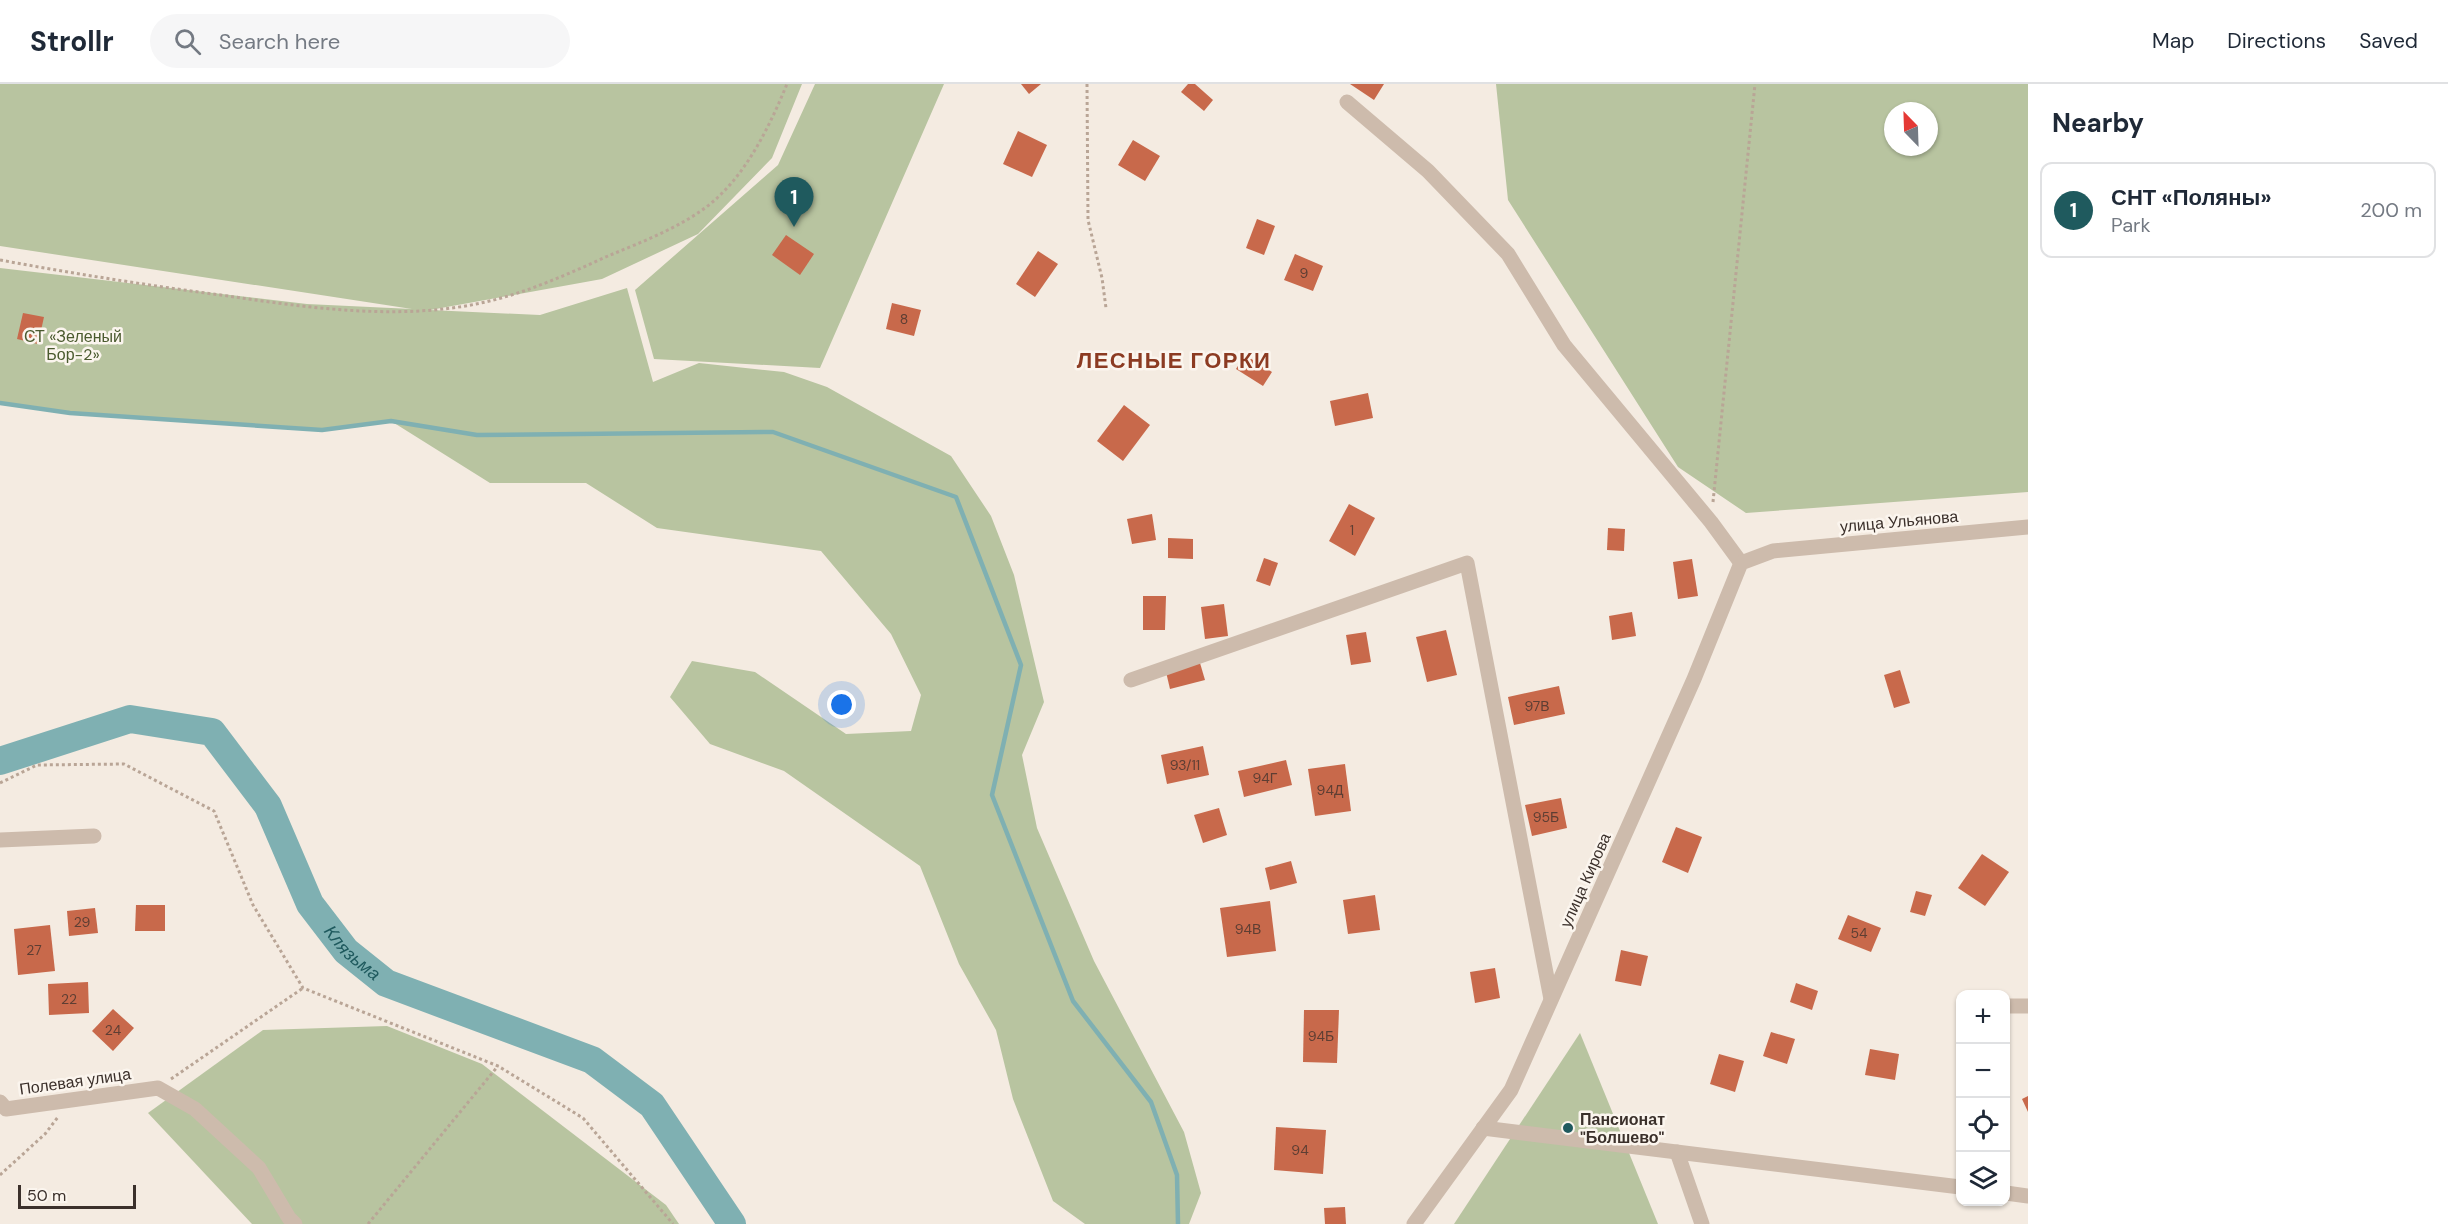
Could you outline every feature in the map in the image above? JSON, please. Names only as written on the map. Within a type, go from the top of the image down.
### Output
[{"type":"street","points":[[1347,102],[1428,171],[1508,254],[1564,345],[1711,522],[1741,563]]},
{"type":"street","name":"улица Ульянова","points":[[1741,563],[1773,551],[2028,526]]},
{"type":"street","points":[[1131,680],[1467,563],[1551,999]]},
{"type":"street","name":"улица Кирова","points":[[1414,1224],[1511,1090],[1694,679],[1741,563]]},
{"type":"street","points":[[0,840],[94,836]]},
{"type":"street","points":[[2010,1006],[2028,1006]]},
{"type":"street","points":[[158,1088],[195,1109],[259,1168],[289,1218],[295,1224]]},
{"type":"street","name":"Полевая улица","points":[[2,1109],[158,1088]]},
{"type":"street","points":[[1483,1128],[1956,1187]]},
{"type":"street","points":[[1677,1152],[1702,1224]]},
{"type":"street","points":[[2010,1194],[2028,1196]]},
{"type":"path","points":[[0,260],[109,280],[294,306],[409,312],[477,304],[546,284],[659,234],[716,199],[747,164],[787,84]]},
{"type":"path","points":[[1088,84],[1088,220],[1102,278],[1106,308]]},
{"type":"path","points":[[1711,522],[1755,84]]},
{"type":"path","points":[[0,783],[37,765],[124,764],[214,811],[253,905],[303,988],[498,1066],[583,1118],[672,1224]]},
{"type":"path","points":[[158,1088],[303,988]]},
{"type":"path","points":[[368,1224],[498,1066]]},
{"type":"path","points":[[0,1175],[45,1134],[59,1116]]},
{"type":"green space","name":"СТ «Зеленый Бор-2»","points":[[0,84],[802,84],[772,158],[698,234],[602,279],[430,310],[540,315],[627,288],[653,382],[699,363],[784,372],[827,387],[951,456],[991,516],[1014,575],[1044,702],[1022,755],[1037,828],[1094,961],[1184,1132],[1201,1193],[1189,1224],[1085,1224],[1053,1201],[1013,1099],[996,1030],[959,964],[920,866],[784,771],[710,744],[670,697],[692,661],[755,672],[846,734],[911,731],[921,695],[891,634],[821,551],[657,528],[586,483],[490,483],[391,421],[322,430],[70,413],[0,403],[0,268],[307,304],[412,309],[0,246]]},
{"type":"green space","points":[[815,84],[944,84],[820,368],[654,359],[635,290],[778,165]]},
{"type":"green space","points":[[1496,84],[2028,84],[2028,492],[1746,513],[1678,467],[1508,200]]},
{"type":"green space","points":[[387,1026],[482,1064],[666,1205],[679,1224],[252,1224],[148,1113],[263,1030]]},
{"type":"green space","name":"Пансионат \"Болшево\"","points":[[1580,1033],[1658,1224],[1454,1224]]},
{"type":"building","points":[[1021,84],[1041,84],[1029,94]]},
{"type":"building","points":[[1188,84],[1195,84],[1213,100],[1204,111],[1181,92]]},
{"type":"building","points":[[1350,84],[1384,84],[1374,100]]},
{"type":"building","points":[[1018,131],[1047,145],[1032,177],[1003,164]]},
{"type":"building","points":[[1133,140],[1160,156],[1145,181],[1118,165]]},
{"type":"building","points":[[1257,219],[1275,226],[1264,255],[1246,248]]},
{"type":"building","points":[[786,235],[814,254],[800,275],[772,255]]},
{"type":"building","points":[[1038,251],[1058,264],[1035,297],[1016,284]]},
{"type":"building","points":[[1295,254],[1323,266],[1313,291],[1284,280]]},
{"type":"building","points":[[892,303],[921,310],[914,336],[886,329]]},
{"type":"building","points":[[23,313],[44,317],[38,344],[17,339]]},
{"type":"building","points":[[1245,355],[1272,372],[1263,386],[1236,369]]},
{"type":"building","points":[[1368,393],[1373,418],[1335,426],[1330,401]]},
{"type":"building","points":[[1124,405],[1150,425],[1123,461],[1097,441]]},
{"type":"building","points":[[1349,504],[1375,518],[1355,556],[1329,541]]},
{"type":"building","points":[[1152,514],[1156,540],[1132,544],[1127,519]]},
{"type":"building","points":[[1608,528],[1625,529],[1624,551],[1607,550]]},
{"type":"building","points":[[1168,538],[1193,539],[1193,559],[1168,558]]},
{"type":"building","points":[[1264,558],[1278,563],[1270,586],[1256,581]]},
{"type":"building","points":[[1692,559],[1698,596],[1678,599],[1673,562]]},
{"type":"building","points":[[1143,596],[1166,596],[1165,630],[1143,630]]},
{"type":"building","points":[[1224,604],[1228,636],[1205,639],[1201,607]]},
{"type":"building","points":[[1632,612],[1636,636],[1612,640],[1609,616]]},
{"type":"building","points":[[1446,630],[1457,675],[1427,682],[1416,637]]},
{"type":"building","points":[[1366,632],[1371,662],[1351,665],[1346,635]]},
{"type":"building","points":[[1200,663],[1205,680],[1170,689],[1166,672]]},
{"type":"building","points":[[1900,670],[1910,703],[1894,708],[1884,675]]},
{"type":"building","points":[[1559,686],[1565,714],[1514,725],[1508,697]]},
{"type":"building","points":[[1203,746],[1209,775],[1167,784],[1161,755]]},
{"type":"building","points":[[1286,760],[1292,785],[1244,797],[1238,771]]},
{"type":"building","points":[[1345,764],[1351,811],[1315,816],[1308,769]]},
{"type":"building","points":[[1561,798],[1567,828],[1532,836],[1525,805]]},
{"type":"building","points":[[1219,808],[1227,835],[1203,843],[1194,815]]},
{"type":"building","points":[[1676,827],[1702,837],[1688,873],[1662,862]]},
{"type":"building","points":[[1982,854],[2009,872],[1985,906],[1958,888]]},
{"type":"building","points":[[1291,861],[1297,883],[1270,890],[1265,868]]},
{"type":"building","points":[[1916,891],[1932,895],[1925,916],[1910,912]]},
{"type":"building","points":[[1375,895],[1380,930],[1348,934],[1343,900]]},
{"type":"building","points":[[1270,901],[1276,951],[1227,957],[1220,908]]},
{"type":"building","points":[[136,905],[165,905],[165,931],[135,931]]},
{"type":"building","points":[[95,908],[98,933],[69,936],[67,911]]},
{"type":"building","points":[[1848,915],[1881,928],[1871,952],[1838,939]]},
{"type":"building","points":[[50,925],[55,971],[18,975],[14,929]]},
{"type":"building","points":[[1621,950],[1648,956],[1641,986],[1615,981]]},
{"type":"building","points":[[1495,968],[1500,998],[1475,1003],[1470,972]]},
{"type":"building","points":[[88,982],[89,1013],[49,1015],[48,984]]},
{"type":"building","points":[[1796,983],[1818,991],[1812,1010],[1790,1002]]},
{"type":"building","points":[[113,1009],[134,1028],[113,1051],[92,1031]]},
{"type":"building","points":[[1304,1010],[1339,1010],[1337,1063],[1303,1062]]},
{"type":"building","points":[[1771,1032],[1795,1039],[1787,1064],[1763,1056]]},
{"type":"building","points":[[1870,1049],[1899,1054],[1895,1080],[1865,1075]]},
{"type":"building","points":[[1719,1054],[1744,1061],[1735,1092],[1710,1084]]},
{"type":"building","points":[[2028,1096],[2028,1112],[2022,1099]]},
{"type":"building","points":[[1276,1127],[1326,1130],[1323,1174],[1274,1170]]},
{"type":"building","points":[[1345,1207],[1346,1224],[1325,1224],[1324,1208]]},
{"type":"waterway","points":[[0,403],[70,413],[322,430],[391,421],[477,435],[773,432],[956,497],[1021,665],[992,795],[1073,1001],[1151,1102],[1177,1175],[1178,1224]]},
{"type":"waterway","name":"Клязьма","points":[[0,761],[130,719],[212,732],[268,806],[310,904],[346,951],[386,983],[592,1060],[652,1105],[732,1224]]},
{"type":"place","name":"СНТ «Поляны»","points":[[794,227]]},
{"type":"place","name":"Пансионат \"Болшево\"","points":[[1568,1128]]},
{"type":"district","name":"ЛЕСНЫЕ ГОРКИ","points":[[1174,360]]}]
